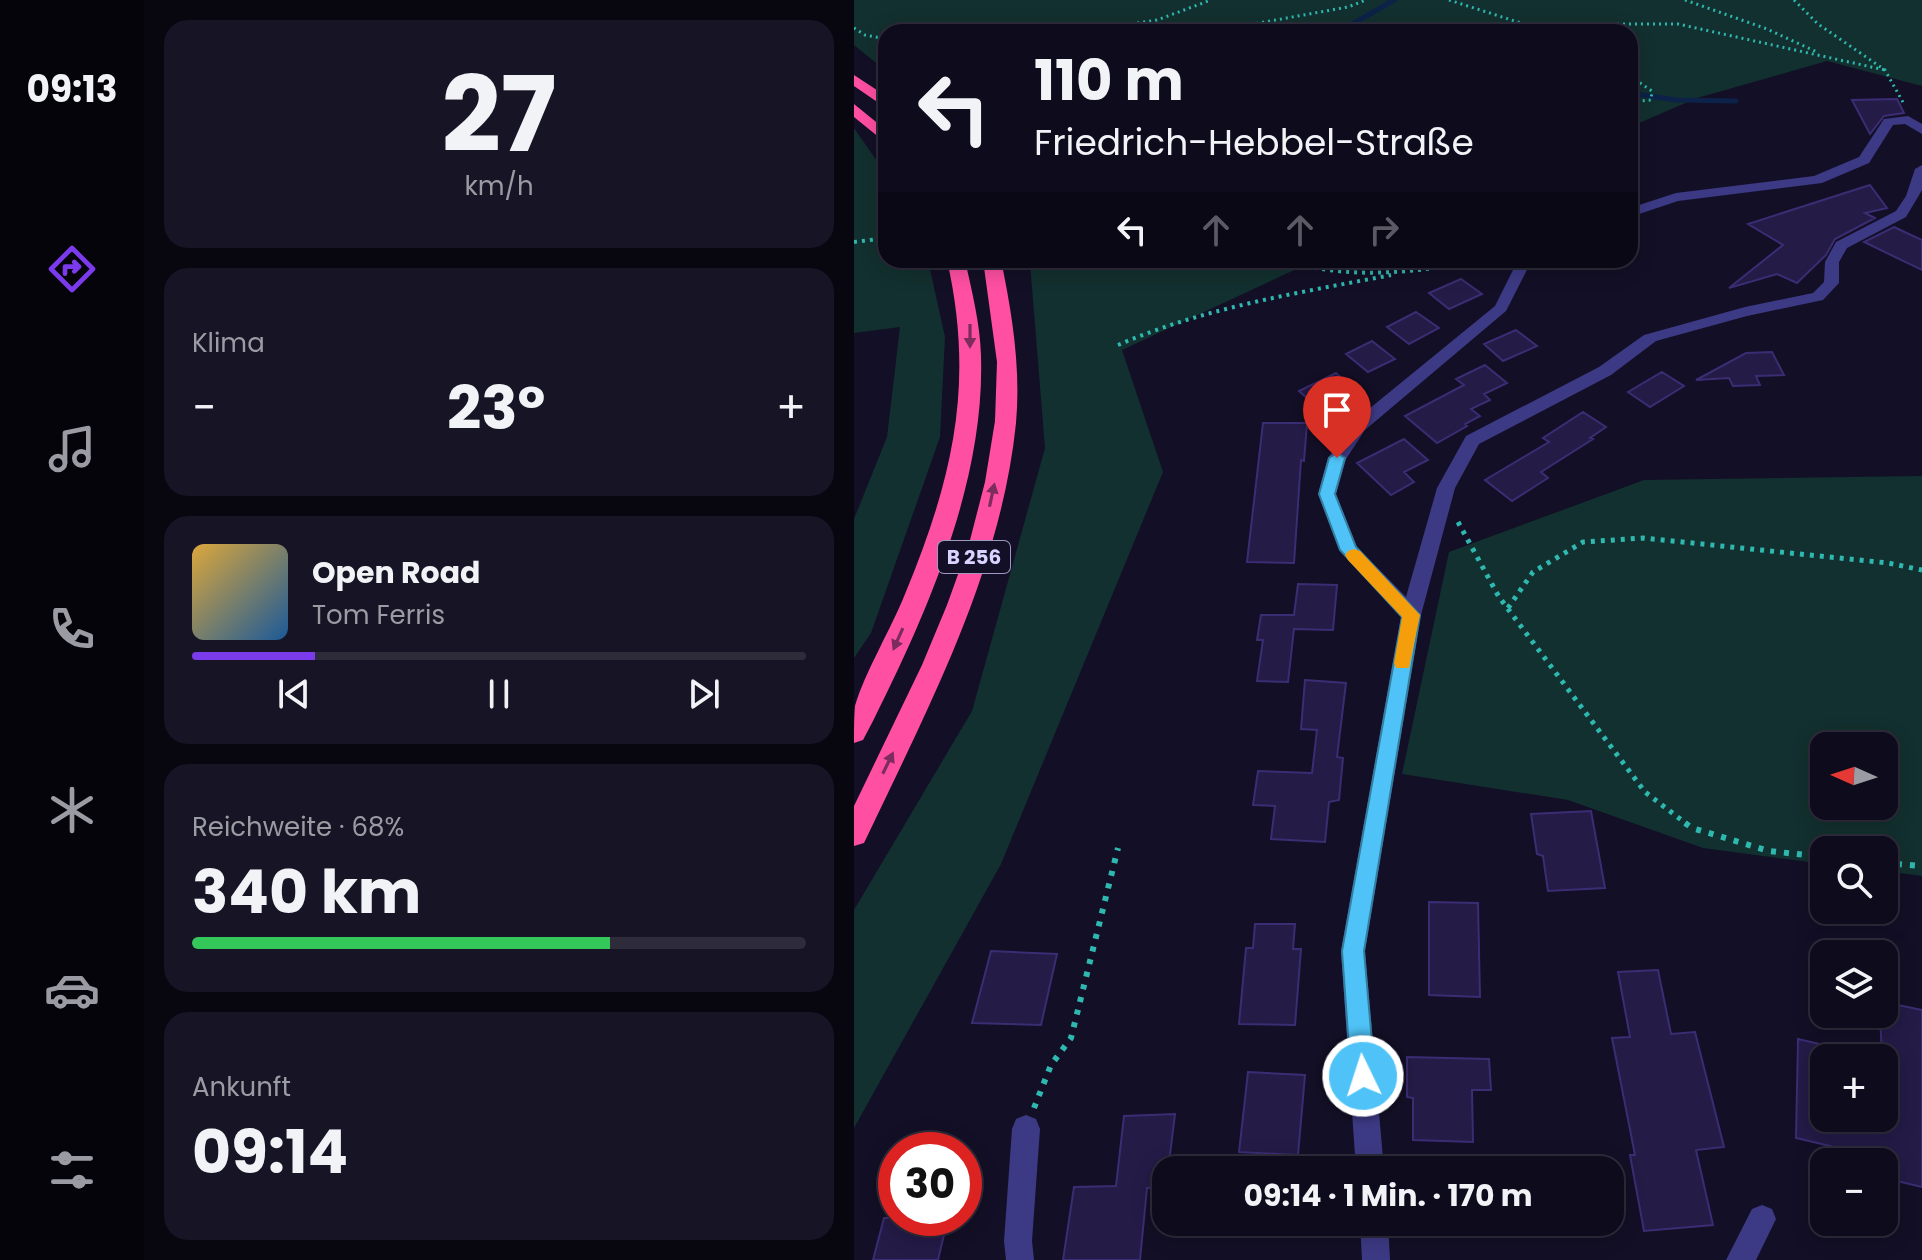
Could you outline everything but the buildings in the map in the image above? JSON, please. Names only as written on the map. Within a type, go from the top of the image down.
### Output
[{"type":"highway","points":[[854,79],[878,97]]},
{"type":"highway","points":[[854,109],[878,131]]},
{"type":"highway","name":"B 256","points":[[854,732],[929,567],[962,460],[970,392],[970,318],[958,268]]},
{"type":"highway","name":"B 256","points":[[854,834],[898,743],[961,597],[991,503],[1003,435],[1007,365],[1002,307],[994,268]]},
{"type":"street","points":[[1638,210],[1676,197],[1817,180],[1864,160],[1889,122],[1908,120],[1922,130]]},
{"type":"street","points":[[1369,1156],[1353,951],[1411,615],[1446,488],[1472,440],[1605,371],[1650,338],[1745,312],[1818,297],[1831,283],[1832,262],[1841,245],[1901,214],[1913,196],[1922,169]]},
{"type":"street","points":[[1411,615],[1349,550],[1327,494],[1337,458],[1359,426],[1501,308],[1521,268]]},
{"type":"street","points":[[1020,1260],[1018,1241],[1026,1129]]},
{"type":"street","points":[[1740,1260],[1762,1219]]},
{"type":"street","points":[[1375,1236],[1376,1260]]},
{"type":"path","points":[[1131,24],[1157,20],[1211,0]]},
{"type":"path","points":[[1253,24],[1348,7],[1366,0]]},
{"type":"path","points":[[1449,0],[1521,24],[1678,24],[1885,70]]},
{"type":"path","points":[[1685,0],[1767,29],[1826,55]]},
{"type":"path","points":[[1794,0],[1818,24],[1885,70],[1909,113],[1908,120]]},
{"type":"path","points":[[854,28],[865,35],[878,37]]},
{"type":"path","points":[[1638,81],[1652,91],[1651,100],[1638,101]]},
{"type":"path","points":[[854,242],[878,239]]},
{"type":"path","points":[[1311,268],[1399,274]]},
{"type":"path","points":[[1118,345],[1167,324],[1217,309],[1437,268]]},
{"type":"path","points":[[1440,512],[1458,521],[1508,608],[1645,792],[1692,828],[1769,851],[1810,855]]},
{"type":"path","points":[[1508,608],[1533,572],[1583,542],[1643,538],[1888,563],[1922,570]]},
{"type":"path","points":[[1026,1129],[1051,1065],[1071,1038],[1118,848]]},
{"type":"path","points":[[1898,864],[1922,866]]},
{"type":"green space","points":[[854,0],[1922,0],[1922,86],[1827,61],[1697,98],[1638,124],[1638,24],[878,24],[878,64],[854,45]]},
{"type":"green space","points":[[854,128],[878,162],[878,268],[930,268],[945,337],[940,437],[871,633],[854,658],[854,519],[887,437],[900,327],[854,333]]},
{"type":"green space","points":[[1030,268],[1299,268],[1122,350],[1163,472],[1001,864],[854,1128],[854,910],[972,711],[1045,448]]},
{"type":"green space","points":[[1922,476],[1922,876],[1898,873],[1898,836],[1810,836],[1810,862],[1703,848],[1568,800],[1402,774],[1449,552],[1644,480]]},
{"type":"waterway","points":[[1353,24],[1394,0]]},
{"type":"waterway","points":[[1638,94],[1676,100],[1736,101]]},
{"type":"slow traffic","points":[[1354,555],[1411,615],[1403,663]]},
{"type":"route","points":[[1337,458],[1327,494],[1349,550],[1411,615],[1353,951],[1363,1076]]}]
